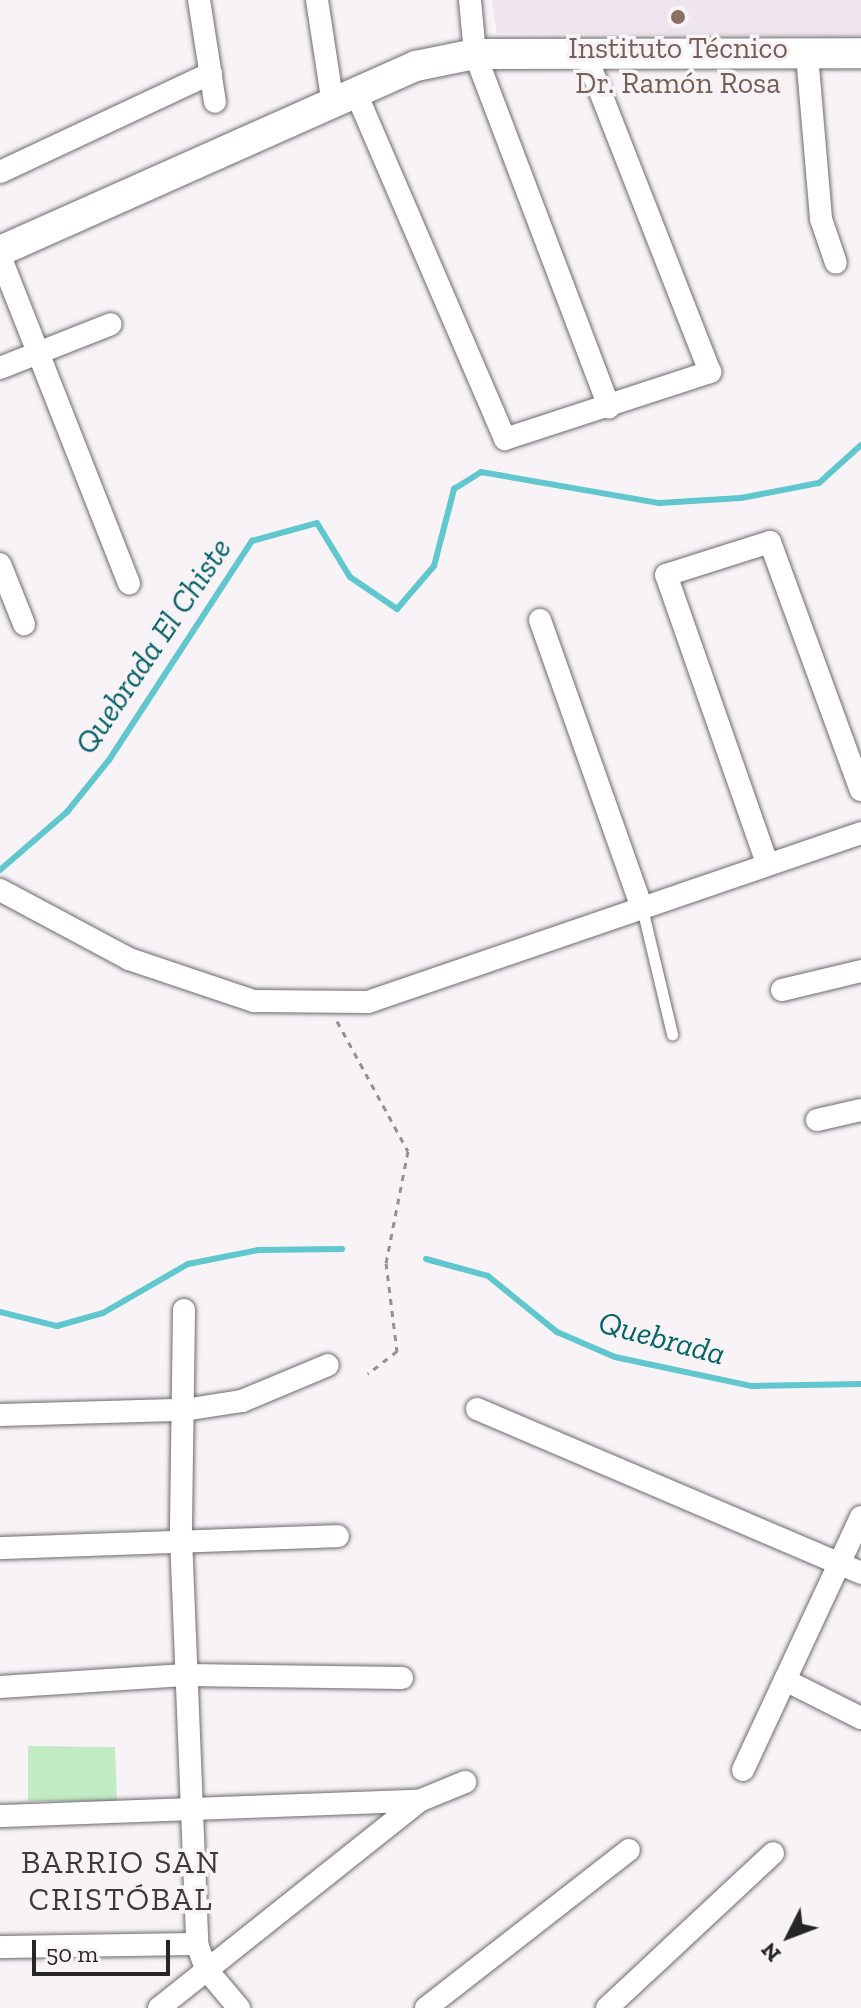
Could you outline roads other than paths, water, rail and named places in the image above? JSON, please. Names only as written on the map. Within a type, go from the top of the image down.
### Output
[{"type":"street","points":[[199,0],[215,102]]},
{"type":"street","points":[[317,0],[344,98],[505,439],[710,372],[584,51]]},
{"type":"street","points":[[470,0],[475,54],[609,407]]},
{"type":"street","points":[[129,583],[0,254],[416,66],[475,54],[584,51],[861,53]]},
{"type":"street","points":[[807,55],[821,219],[836,263]]},
{"type":"street","points":[[0,172],[211,73]]},
{"type":"street","points":[[0,368],[111,324]]},
{"type":"street","points":[[767,863],[666,575],[770,542],[861,790]]},
{"type":"street","points":[[0,564],[24,624]]},
{"type":"street","points":[[540,620],[642,908]]},
{"type":"street","points":[[0,890],[129,959],[254,1001],[368,1002],[861,833]]},
{"type":"street","points":[[782,990],[861,971]]},
{"type":"street","points":[[817,1120],[861,1110]]},
{"type":"street","points":[[184,1310],[181,1537],[187,1810],[197,1944],[206,1969],[239,2008]]},
{"type":"street","points":[[0,1415],[184,1410],[242,1401],[328,1365]]},
{"type":"street","points":[[477,1409],[861,1573]]},
{"type":"street","points":[[743,1770],[861,1517]]},
{"type":"street","points":[[0,1548],[181,1537],[338,1536]]},
{"type":"street","points":[[0,1687],[185,1675],[402,1678]]},
{"type":"street","points":[[785,1680],[861,1718]]},
{"type":"street","points":[[159,2008],[419,1801],[465,1782]]},
{"type":"street","points":[[0,1816],[419,1801]]},
{"type":"street","points":[[426,2008],[629,1850]]},
{"type":"street","points":[[607,2008],[773,1853]]},
{"type":"street","points":[[0,1947],[197,1944]]},
{"type":"lane","points":[[642,908],[672,1034]]},
{"type":"waterway","name":"Quebrada El Chiste","points":[[0,870],[67,812],[109,760],[252,541],[317,523],[350,577],[397,609],[434,566],[454,489],[481,472],[659,503],[741,498],[819,483],[861,445]]},
{"type":"waterway","name":"Quebrada","points":[[0,1312],[57,1326],[103,1313],[188,1264],[259,1250],[342,1249]]},
{"type":"waterway","name":"Quebrada","points":[[426,1259],[488,1276],[557,1332],[615,1357],[752,1386],[861,1384]]},
{"type":"place","name":"Instituto Técnico Dr. Ramón Rosa","points":[[678,17]]},
{"type":"district","name":"BARRIO SAN CRISTÓBAL","points":[[121,1882]]}]
